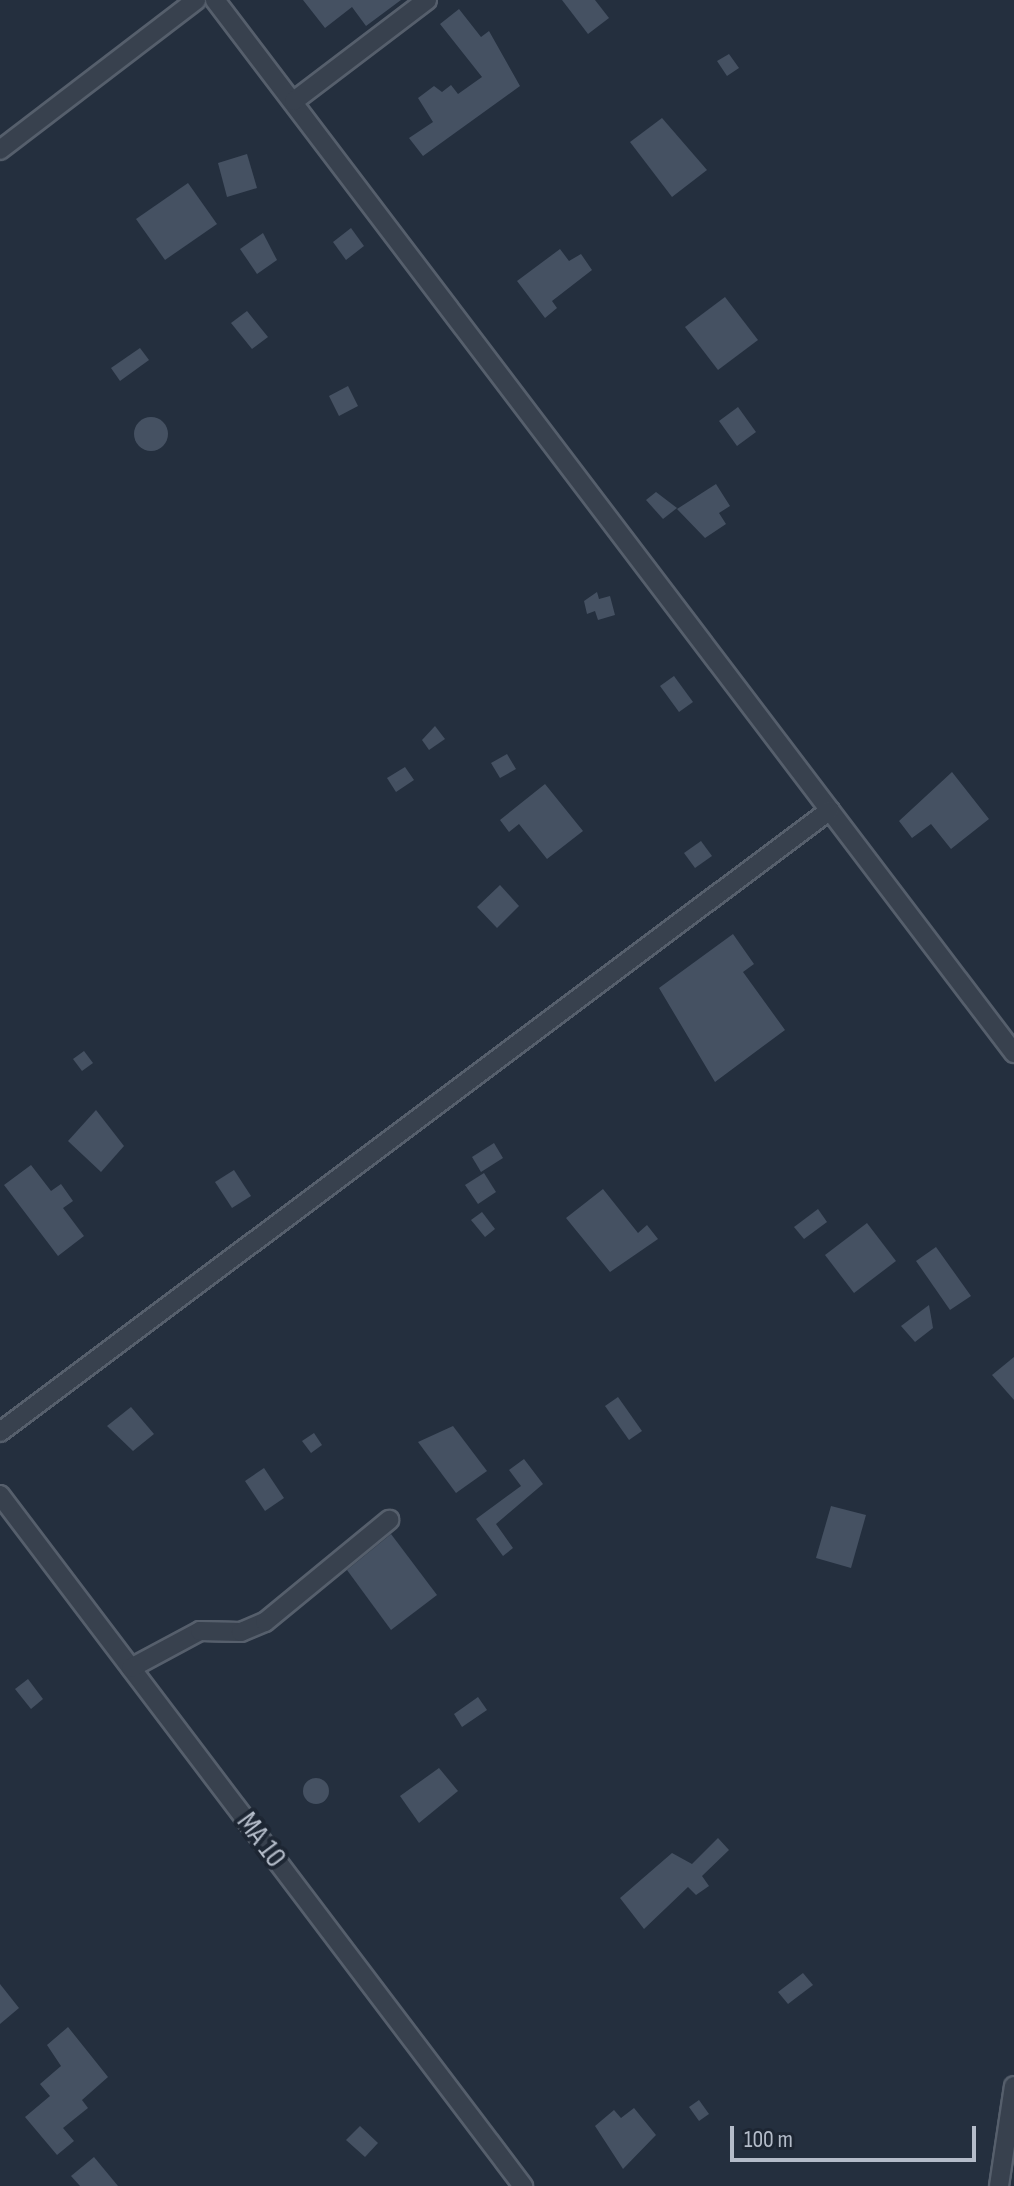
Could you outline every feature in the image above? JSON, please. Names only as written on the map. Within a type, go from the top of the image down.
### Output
[{"type":"street","points":[[0,150],[196,0]]},
{"type":"street","points":[[215,0],[1014,1053]]},
{"type":"street","points":[[294,101],[427,0]]},
{"type":"street","points":[[0,1432],[830,810]]},
{"type":"street","name":"MA 10","points":[[0,1495],[523,2186]]},
{"type":"street","points":[[131,1668],[190,1634],[241,1632],[265,1622],[389,1520]]},
{"type":"street","points":[[999,2186],[1011,2131],[1014,2086]]},
{"type":"building","points":[[303,0],[401,0],[366,26],[352,7],[325,28]]},
{"type":"building","points":[[562,0],[595,0],[609,18],[588,34]]},
{"type":"building","points":[[459,9],[481,37],[489,31],[520,86],[423,156],[409,138],[433,122],[418,98],[434,86],[442,92],[451,85],[458,94],[482,77],[440,24]]},
{"type":"building","points":[[729,54],[739,68],[727,76],[717,61]]},
{"type":"building","points":[[662,118],[707,170],[672,197],[630,142]]},
{"type":"building","points":[[247,154],[257,188],[227,197],[218,163]]},
{"type":"building","points":[[188,183],[217,224],[165,260],[136,219]]},
{"type":"building","points":[[351,228],[364,246],[346,260],[333,242]]},
{"type":"building","points":[[263,233],[277,260],[257,274],[240,249]]},
{"type":"building","points":[[560,249],[569,261],[581,254],[592,270],[552,301],[557,308],[545,318],[517,281]]},
{"type":"building","points":[[725,297],[758,340],[718,370],[685,327]]},
{"type":"building","points":[[247,311],[268,337],[252,349],[231,323]]},
{"type":"building","points":[[140,348],[149,360],[120,381],[111,368]]},
{"type":"building","points":[[348,386],[358,406],[339,416],[329,396]]},
{"type":"building","points":[[738,407],[756,432],[737,446],[719,421]]},
{"type":"building","points":[[151,417],[163,422],[168,434],[163,446],[151,451],[139,446],[134,434],[139,422]]},
{"type":"building","points":[[716,484],[730,506],[719,513],[726,524],[705,538],[677,509]]},
{"type":"building","points":[[656,492],[677,508],[663,519],[646,500]]},
{"type":"building","points":[[597,592],[599,599],[610,596],[615,615],[598,620],[595,611],[587,614],[584,601]]},
{"type":"building","points":[[674,676],[693,702],[679,712],[660,686]]},
{"type":"building","points":[[435,726],[445,739],[429,750],[422,740]]},
{"type":"building","points":[[507,754],[516,769],[500,778],[491,763]]},
{"type":"building","points":[[405,767],[414,780],[396,792],[387,778]]},
{"type":"building","points":[[952,772],[989,819],[951,849],[931,824],[912,838],[899,821]]},
{"type":"building","points":[[545,784],[583,831],[547,859],[519,824],[509,832],[500,820]]},
{"type":"building","points":[[701,841],[712,856],[695,868],[684,853]]},
{"type":"building","points":[[500,885],[519,906],[497,928],[477,907]]},
{"type":"building","points":[[733,934],[754,964],[743,972],[785,1030],[715,1082],[659,988]]},
{"type":"building","points":[[84,1051],[93,1063],[82,1071],[73,1059]]},
{"type":"building","points":[[96,1110],[124,1146],[101,1172],[68,1141]]},
{"type":"building","points":[[494,1143],[503,1158],[481,1172],[472,1157]]},
{"type":"building","points":[[31,1165],[51,1191],[61,1184],[73,1201],[63,1208],[84,1236],[58,1256],[4,1185]]},
{"type":"building","points":[[234,1170],[251,1196],[232,1208],[215,1182]]},
{"type":"building","points":[[484,1173],[496,1192],[478,1204],[465,1185]]},
{"type":"building","points":[[603,1189],[638,1233],[647,1225],[658,1239],[610,1272],[566,1218]]},
{"type":"building","points":[[818,1209],[827,1222],[804,1239],[794,1227]]},
{"type":"building","points":[[482,1212],[495,1229],[485,1237],[471,1220]]},
{"type":"building","points":[[867,1223],[896,1261],[854,1293],[825,1255]]},
{"type":"building","points":[[936,1247],[971,1296],[950,1310],[916,1261]]},
{"type":"building","points":[[929,1305],[933,1328],[915,1342],[901,1326]]},
{"type":"building","points":[[1014,1357],[1014,1400],[992,1375]]},
{"type":"building","points":[[618,1397],[642,1431],[629,1440],[605,1406]]},
{"type":"building","points":[[131,1407],[154,1434],[133,1451],[107,1426]]},
{"type":"building","points":[[453,1426],[487,1471],[456,1493],[418,1442]]},
{"type":"building","points":[[314,1433],[322,1445],[311,1453],[302,1441]]},
{"type":"building","points":[[524,1459],[543,1484],[496,1524],[513,1548],[503,1556],[476,1519],[521,1486],[509,1470]]},
{"type":"building","points":[[264,1468],[284,1498],[265,1511],[245,1481]]},
{"type":"building","points":[[831,1506],[866,1515],[851,1568],[816,1558]]},
{"type":"building","points":[[391,1534],[437,1595],[391,1630],[347,1570]]},
{"type":"building","points":[[28,1679],[43,1699],[31,1709],[15,1689]]},
{"type":"building","points":[[478,1697],[487,1710],[462,1727],[454,1714]]},
{"type":"building","points":[[439,1768],[458,1791],[419,1823],[400,1796]]},
{"type":"building","points":[[316,1778],[325,1782],[329,1791],[325,1800],[316,1804],[307,1800],[303,1791],[307,1782]]},
{"type":"building","points":[[718,1838],[729,1850],[702,1876],[709,1886],[696,1895],[688,1887],[644,1929],[620,1898],[672,1853],[692,1864]]},
{"type":"building","points":[[803,1973],[813,1985],[788,2004],[778,1992]]},
{"type":"building","points":[[0,1984],[19,2008],[0,2024]]},
{"type":"building","points":[[68,2027],[108,2077],[82,2100],[88,2108],[63,2128],[74,2141],[57,2155],[25,2117],[50,2096],[40,2084],[61,2066],[47,2045]]},
{"type":"building","points":[[699,2100],[709,2114],[699,2121],[689,2107]]},
{"type":"building","points":[[634,2108],[656,2135],[623,2169],[595,2126],[614,2110],[621,2118]]},
{"type":"building","points":[[360,2126],[378,2143],[365,2157],[346,2140]]},
{"type":"building","points":[[94,2157],[118,2186],[80,2186],[71,2176]]}]
